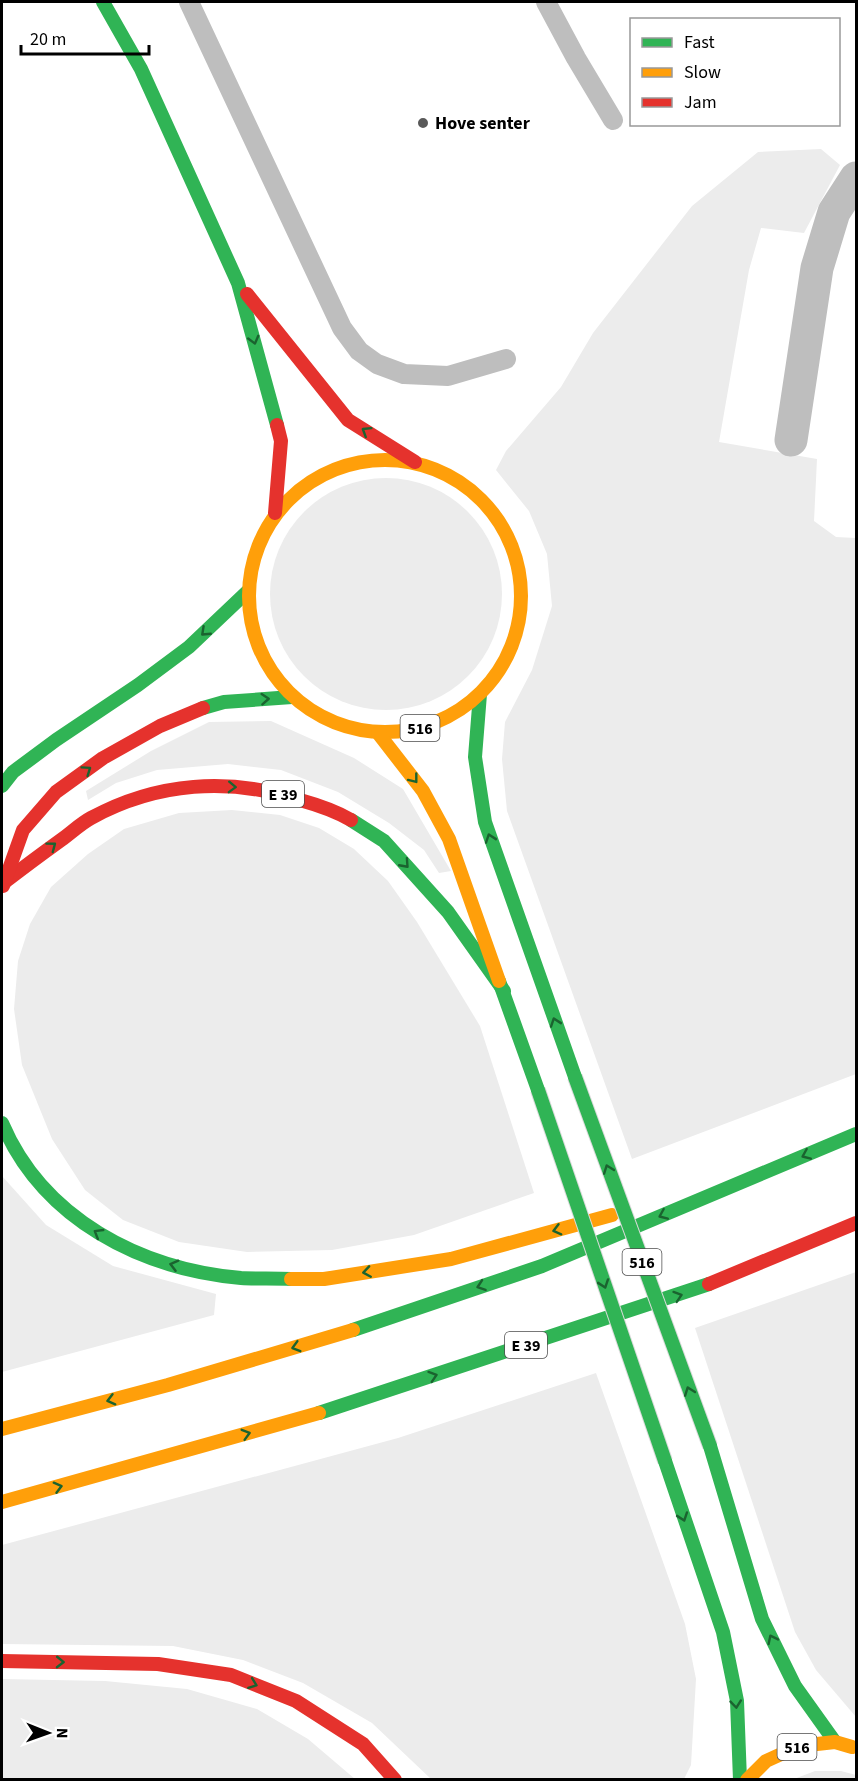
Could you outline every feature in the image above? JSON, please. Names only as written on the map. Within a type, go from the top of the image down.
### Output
[{"type":"main road","points":[[103,2],[141,69],[238,284],[281,441],[275,513]]},
{"type":"main road","points":[[238,284],[348,420],[416,462]]},
{"type":"main road","name":"516","points":[[374,459],[416,462],[455,478],[487,504],[510,540],[521,580],[519,621],[516,631],[505,661],[480,694],[450,716],[415,730],[378,733],[332,723],[292,698],[268,667],[253,631],[248,591],[255,550],[275,513],[305,484],[350,463],[374,459]]},
{"type":"main road","points":[[2,786],[13,772],[138,685],[189,646],[248,591]]},
{"type":"main road","name":"516","points":[[480,694],[475,757],[485,822],[574,1077],[710,1446],[762,1619],[795,1686],[835,1742]]},
{"type":"main road","name":"E 39","points":[[4,886],[23,830],[56,792],[103,758],[160,726],[195,711],[224,702],[292,698]]},
{"type":"main road","name":"516","points":[[378,733],[423,791],[449,839],[504,991],[723,1632],[737,1701],[740,1779]]},
{"type":"main road","name":"E 39","points":[[4,886],[89,819],[126,801],[158,792],[199,786],[238,786],[279,793],[334,810],[384,841],[448,912],[504,991]]},
{"type":"main road","points":[[2,1123],[11,1144],[30,1171],[61,1206],[89,1228],[115,1244],[150,1259],[192,1270],[241,1278],[324,1280],[451,1258],[755,1177]]},
{"type":"main road","points":[[2,1429],[168,1385],[328,1338],[542,1266],[856,1134]]},
{"type":"main road","name":"E 39","points":[[2,1502],[337,1408],[700,1288],[856,1223]]},
{"type":"main road","points":[[2,1661],[158,1664],[231,1675],[296,1701],[363,1744],[395,1779]]},
{"type":"main road","name":"516","points":[[747,1779],[766,1761],[799,1746],[835,1742],[856,1748]]},
{"type":"street","points":[[791,440],[817,268],[834,212],[856,178]]},
{"type":"lane","points":[[189,2],[342,328],[359,351],[377,364],[404,374],[448,376],[506,359]]},
{"type":"lane","points":[[546,2],[613,120]]},
{"type":"shaded area","points":[[821,149],[840,165],[804,233],[761,228],[749,270],[719,442],[817,459],[814,521],[836,537],[856,538],[856,1074],[632,1159],[507,811],[502,759],[505,722],[532,670],[552,606],[547,554],[529,511],[496,470],[506,451],[561,387],[593,333],[692,206],[758,152]]},
{"type":"shaded area","points":[[375,478],[397,478],[431,486],[441,491],[460,504],[476,520],[494,549],[500,571],[502,594],[500,617],[494,639],[483,659],[460,684],[431,702],[397,710],[375,710],[341,702],[331,697],[312,684],[296,668],[278,639],[270,605],[270,583],[278,549],[283,539],[296,520],[312,504],[341,486]]},
{"type":"shaded area","points":[[271,721],[354,758],[403,789],[451,871],[439,873],[424,850],[389,823],[338,792],[281,770],[228,764],[157,770],[116,783],[88,800],[86,791],[151,751],[209,722]]},
{"type":"shaded area","points":[[232,810],[280,815],[319,828],[354,849],[388,881],[417,922],[480,1026],[534,1193],[414,1235],[332,1250],[247,1252],[179,1242],[123,1220],[85,1190],[52,1139],[22,1065],[14,1009],[18,961],[30,924],[51,887],[88,854],[124,829],[179,813]]},
{"type":"shaded area","points":[[2,1176],[46,1225],[113,1266],[216,1294],[214,1315],[2,1372]]},
{"type":"shaded area","points":[[856,1272],[856,1717],[816,1670],[795,1632],[695,1328]]},
{"type":"shaded area","points":[[596,1373],[685,1624],[696,1679],[691,1765],[684,1779],[431,1779],[372,1723],[303,1683],[243,1660],[173,1646],[2,1644],[2,1545],[398,1438]]},
{"type":"shaded area","points":[[2,1679],[105,1681],[187,1689],[257,1709],[308,1739],[355,1779],[2,1779]]},
{"type":"shaded area","points":[[815,1771],[841,1771],[856,1775],[856,1779],[794,1779]]},
{"type":"traffic: fast","points":[[103,2],[141,69],[238,283],[277,425]]},
{"type":"traffic: fast","points":[[2,786],[13,772],[56,740],[138,685],[189,647],[248,591]]},
{"type":"traffic: fast","points":[[480,694],[475,757],[485,822],[575,1077]]},
{"type":"traffic: fast","points":[[203,708],[224,702],[292,697]]},
{"type":"traffic: fast","points":[[351,820],[384,841],[448,912],[504,991]]},
{"type":"traffic: fast","points":[[499,981],[538,1090]]},
{"type":"traffic: fast","points":[[575,1077],[710,1446]]},
{"type":"traffic: fast","points":[[538,1090],[665,1461]]},
{"type":"traffic: fast","points":[[2,1123],[20,1157],[42,1186],[69,1212],[99,1233],[132,1250],[203,1273],[241,1278],[291,1279]]},
{"type":"traffic: fast","points":[[353,1330],[542,1266],[856,1134]]},
{"type":"traffic: fast","points":[[319,1413],[709,1284]]},
{"type":"traffic: fast","points":[[710,1446],[762,1619],[795,1686],[835,1742]]},
{"type":"traffic: fast","points":[[665,1461],[723,1632],[737,1701],[740,1780]]},
{"type":"traffic: slow","points":[[385,460],[412,462],[437,470],[461,483],[481,500],[498,520],[511,544],[519,569],[521,596],[519,623],[511,648],[498,672],[481,692],[461,709],[437,722],[412,730],[385,732],[358,730],[333,722],[309,709],[289,692],[272,672],[259,648],[251,623],[249,596],[251,569],[259,544],[272,520],[289,500],[309,483],[333,470],[358,462],[385,460]]},
{"type":"traffic: slow","points":[[378,733],[423,791],[449,839],[499,981]]},
{"type":"traffic: slow","points":[[291,1279],[324,1279],[451,1259],[612,1215]]},
{"type":"traffic: slow","points":[[2,1429],[168,1385],[353,1330]]},
{"type":"traffic: slow","points":[[2,1502],[319,1413]]},
{"type":"traffic: slow","points":[[747,1780],[766,1761],[799,1746],[835,1742],[852,1747]]},
{"type":"traffic: jam","points":[[247,294],[348,420],[415,462]]},
{"type":"traffic: jam","points":[[275,513],[281,441],[277,425]]},
{"type":"traffic: jam","points":[[3,886],[23,830],[56,792],[103,758],[160,726],[203,708]]},
{"type":"traffic: jam","points":[[6,881],[91,818],[116,806],[167,790],[220,786],[247,788],[313,804],[351,820]]},
{"type":"traffic: jam","points":[[709,1284],[856,1223]]},
{"type":"traffic: jam","points":[[2,1661],[158,1664],[231,1675],[296,1701],[363,1744],[395,1780]]},
{"type":"place","name":"Hove senter","points":[[423,123]]}]
